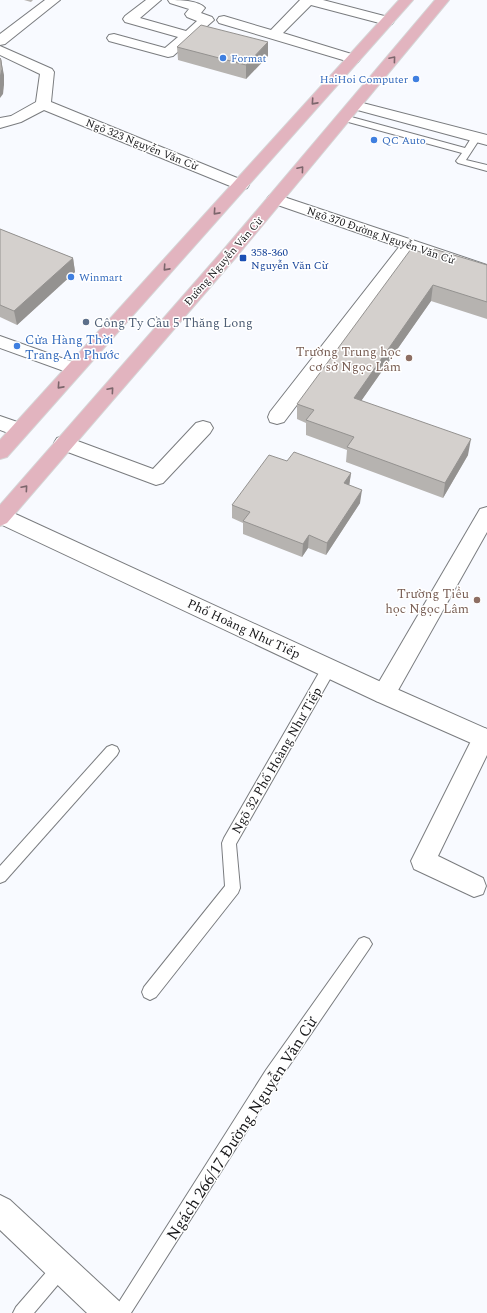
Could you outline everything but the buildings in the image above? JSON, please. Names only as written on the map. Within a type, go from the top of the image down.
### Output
[{"type":"main road","points":[[0,452],[406,0]]},
{"type":"main road","name":"Đường Nguyễn Văn Cừ","points":[[1,517],[232,252],[442,0]]},
{"type":"street","points":[[0,41],[53,0]]},
{"type":"street","points":[[154,0],[130,19],[189,36]]},
{"type":"street","points":[[274,34],[308,0],[387,21]]},
{"type":"street","points":[[114,38],[168,54],[207,20],[192,14],[198,8],[181,1]]},
{"type":"street","points":[[224,20],[353,59]]},
{"type":"street","points":[[0,50],[47,72],[43,104],[16,119],[0,123]]},
{"type":"street","name":"Ngõ 323 Nguyễn Văn Cừ","points":[[43,104],[241,185]]},
{"type":"street","points":[[355,105],[482,134]]},
{"type":"street","name":"Ngõ 370 Đường Nguyễn Văn Cừ","points":[[275,199],[487,270]]},
{"type":"street","points":[[277,417],[409,244]]},
{"type":"street","points":[[0,342],[75,369]]},
{"type":"street","points":[[0,423],[19,430]]},
{"type":"street","points":[[64,443],[156,478],[203,428]]},
{"type":"street","points":[[384,694],[487,514]]},
{"type":"street","name":"Phố Hoàng Như Tiếp","points":[[1,517],[384,694],[485,739]]},
{"type":"street","points":[[474,886],[423,861],[485,739]]},
{"type":"street","points":[[0,1210],[109,1313]]},
{"type":"lane","points":[[344,118],[466,151]]},
{"type":"lane","points":[[482,134],[466,151],[461,161],[487,168]]},
{"type":"lane","name":"Ngõ 32 Phố Hoàng Như Tiếp","points":[[150,992],[233,888],[229,843],[329,668]]},
{"type":"lane","points":[[0,876],[112,751]]},
{"type":"lane","name":"Ngách 266/17 Đường Nguyễn Văn Cừ","points":[[121,1313],[272,1076],[364,944]]},
{"type":"lane","points":[[22,1313],[61,1268]]},
{"type":"place","name":"Format","points":[[223,58]]},
{"type":"place","name":"HaiHoi Computer","points":[[416,79]]},
{"type":"place","name":"QC Auto","points":[[374,140]]},
{"type":"place","name":"358-360 Nguyễn Văn Cừ","points":[[243,258]]},
{"type":"place","name":"Winmart","points":[[71,277]]},
{"type":"place","name":"Công Ty Cầu 5 Thăng Long","points":[[86,322]]},
{"type":"place","name":"Cửa Hàng Thời Trang An Phước","points":[[17,346]]},
{"type":"place","name":"Trường Trung học cơ sở Ngọc Lâm","points":[[409,358]]},
{"type":"place","name":"Trường Tiểu học Ngọc Lâm","points":[[477,600]]}]
